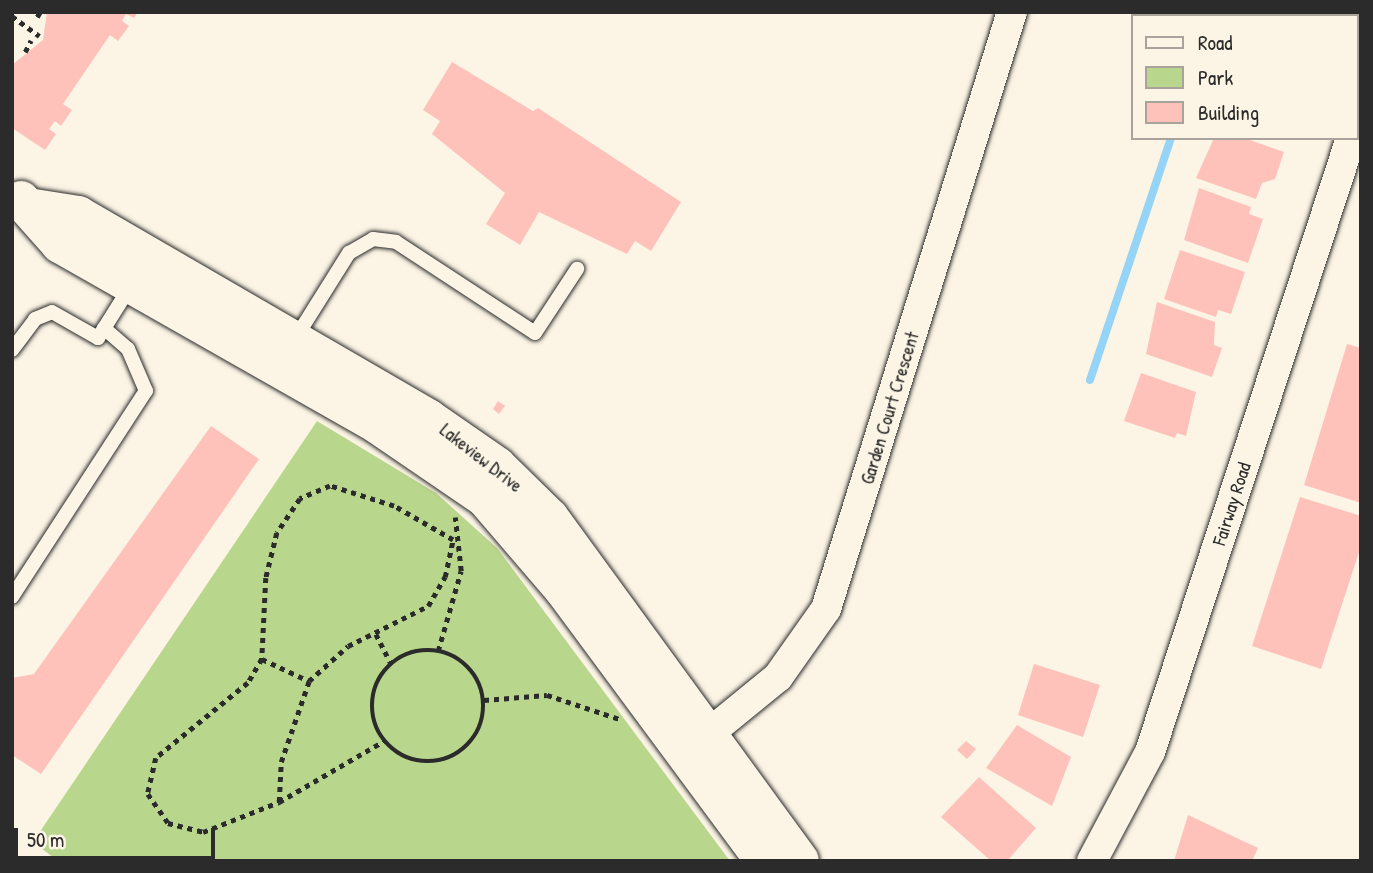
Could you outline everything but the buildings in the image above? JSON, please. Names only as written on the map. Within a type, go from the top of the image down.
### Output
[{"type":"street","name":"Garden Court Crescent","points":[[696,743],[778,677],[826,609],[1012,12]]},
{"type":"street","name":"Fairway Road","points":[[1092,861],[1150,752],[1350,140]]},
{"type":"street","name":"Lakeview Drive","points":[[23,201],[78,215],[141,270],[286,353],[464,441],[525,491],[696,743],[764,861]]},
{"type":"street","name":"Lakeview Drive","points":[[696,743],[800,861]]},
{"type":"lane","points":[[286,353],[349,253],[373,239],[396,242],[536,333],[577,269]]},
{"type":"lane","points":[[12,350],[35,319],[52,312],[98,338],[141,270]]},
{"type":"lane","points":[[12,597],[146,391],[128,349],[104,328]]},
{"type":"path","points":[[12,16],[40,36]]},
{"type":"path","points":[[25,52],[31,40]]},
{"type":"path","points":[[384,741],[279,802],[203,832],[168,823],[148,794],[156,758],[238,696],[262,659],[271,551],[300,499],[330,486],[344,488],[394,506],[453,540]]},
{"type":"path","points":[[279,802],[281,762],[309,681],[330,657],[428,606],[445,577],[457,506]]},
{"type":"path","points":[[438,651],[460,581],[453,540]]},
{"type":"path","points":[[376,634],[391,664]]},
{"type":"path","points":[[438,651],[465,663],[484,700],[477,734],[455,756],[425,763],[384,741],[372,704],[391,664],[410,653],[438,651]]},
{"type":"path","points":[[262,659],[309,681]]},
{"type":"path","points":[[484,700],[547,695],[633,723]]},
{"type":"green space","points":[[317,421],[436,493],[497,548],[730,861],[58,861],[33,842]]},
{"type":"waterway","points":[[1090,380],[1170,140]]}]
